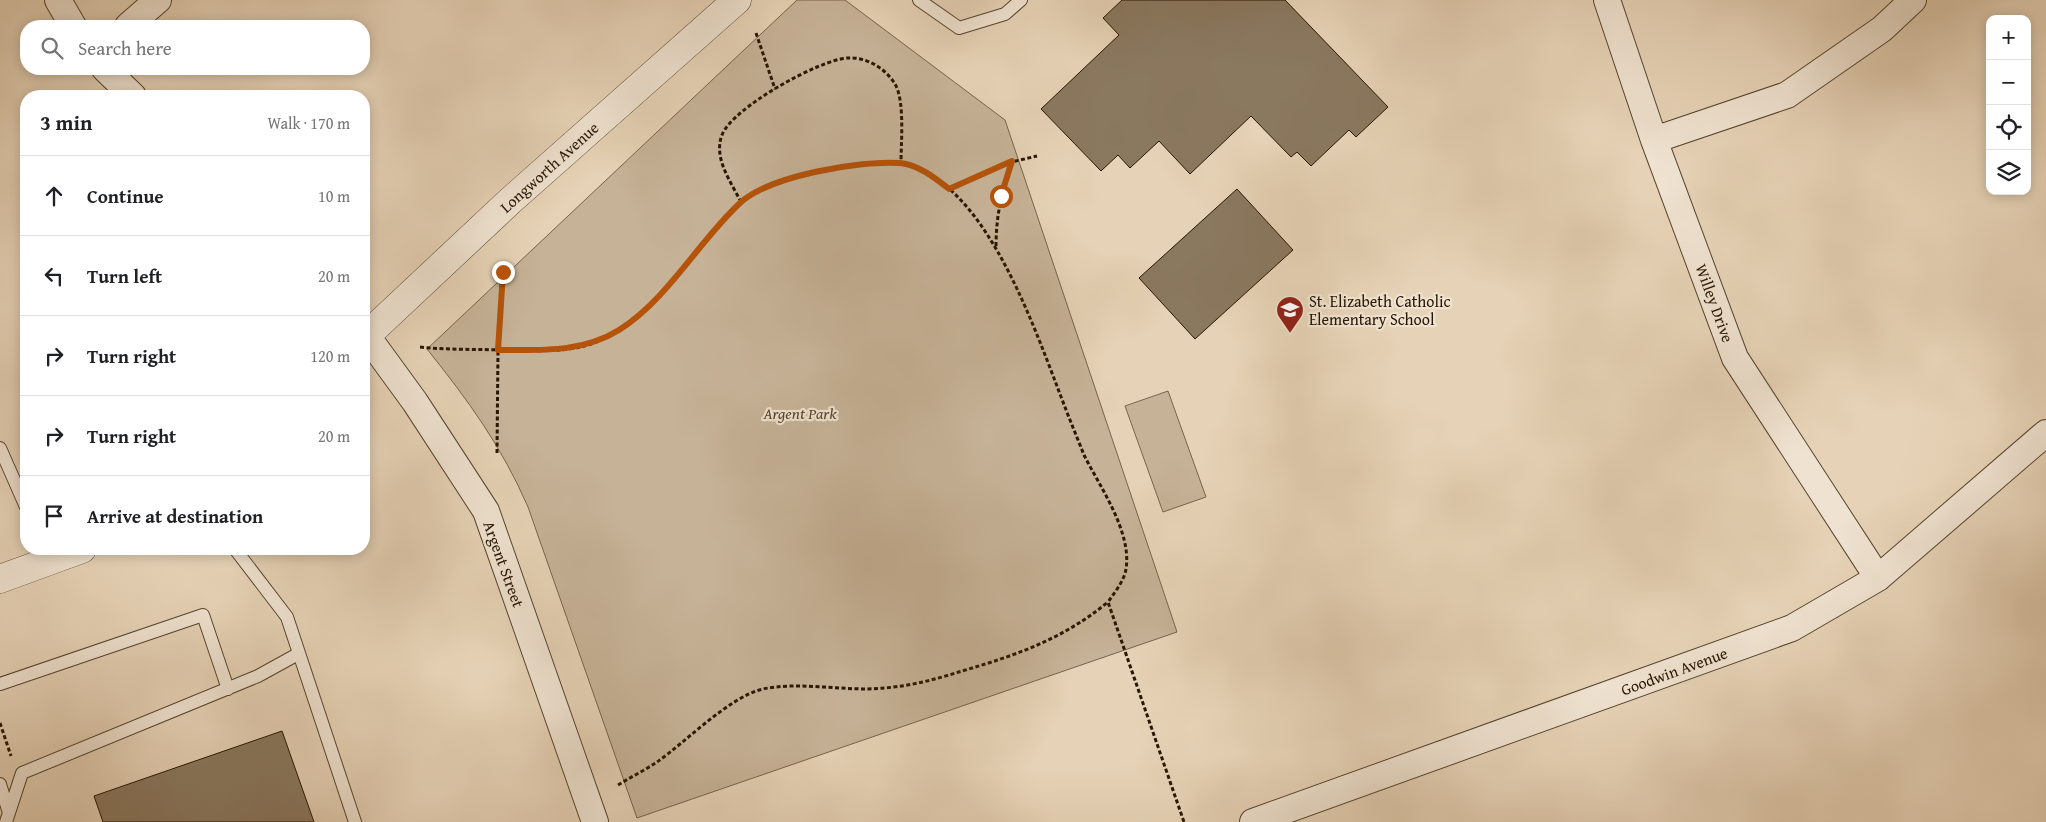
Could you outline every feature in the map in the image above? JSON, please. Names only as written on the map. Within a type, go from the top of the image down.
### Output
[{"type":"street","points":[[58,0],[70,20]]},
{"type":"street","points":[[135,20],[158,0]]},
{"type":"street","name":"Longworth Avenue","points":[[370,330],[510,201],[737,0]]},
{"type":"street","name":"Willey Drive","points":[[1607,0],[1654,140],[1735,358],[1878,578]]},
{"type":"street","points":[[1654,140],[1787,95],[1882,29],[1913,0]]},
{"type":"street","points":[[112,75],[126,90]]},
{"type":"street","name":"Argent Street","points":[[370,342],[416,402],[486,511],[595,822]]},
{"type":"street","name":"Goodwin Avenue","points":[[1253,822],[1792,628],[1878,578],[2046,433]]},
{"type":"street","points":[[0,579],[48,555]]},
{"type":"lane","points":[[919,0],[959,28],[1005,14],[1021,0]]},
{"type":"lane","points":[[0,448],[20,493]]},
{"type":"lane","points":[[240,555],[287,617],[355,822]]},
{"type":"lane","points":[[0,684],[204,615],[228,689]]},
{"type":"lane","points":[[8,817],[22,773],[228,689],[258,676],[298,654]]},
{"type":"lane","points":[[0,784],[8,817]]},
{"type":"path","points":[[756,34],[775,89]]},
{"type":"path","points":[[741,202],[720,159],[721,136],[732,118],[748,105],[775,89],[833,61],[849,58],[876,64],[888,74],[896,86],[900,102],[901,163]]},
{"type":"path","points":[[949,189],[1012,161],[1037,156]]},
{"type":"path","points":[[996,246],[996,222],[1005,179],[1012,161]]},
{"type":"path","points":[[420,347],[445,350],[565,349],[593,343],[621,329],[654,300],[741,202],[766,189],[803,175],[836,168],[901,163],[928,172],[949,189],[974,214],[996,246],[1016,288],[1084,455],[1112,504],[1118,524],[1124,548],[1126,569],[1120,584],[1108,602],[1085,621],[1057,637],[1012,657],[943,677],[885,688],[786,687],[762,690],[732,704],[657,762],[618,785]]},
{"type":"path","points":[[497,453],[498,350],[503,272]]},
{"type":"path","points":[[1108,602],[1184,822]]},
{"type":"green space","name":"Argent Park","points":[[797,0],[845,0],[1005,120],[1177,632],[637,818],[528,507],[507,464],[483,425],[427,349]]},
{"type":"green space","points":[[1168,391],[1206,497],[1163,512],[1125,406]]},
{"type":"building","points":[[1122,0],[1285,0],[1388,107],[1356,137],[1349,130],[1311,166],[1297,152],[1291,157],[1251,116],[1190,174],[1159,141],[1130,168],[1118,155],[1101,171],[1041,109],[1119,35],[1103,18]]},
{"type":"building","points":[[1237,189],[1293,250],[1195,339],[1139,278]]},
{"type":"building","points":[[282,731],[314,822],[103,822],[94,796]]},
{"type":"place","name":"St. Elizabeth Catholic Elementary School","points":[[1290,334]]},
{"type":"route","points":[[503,272],[498,350],[565,349],[593,343],[621,329],[654,300],[741,202],[795,177],[864,164],[901,163],[928,172],[949,189],[1012,161],[1001,196]]}]
